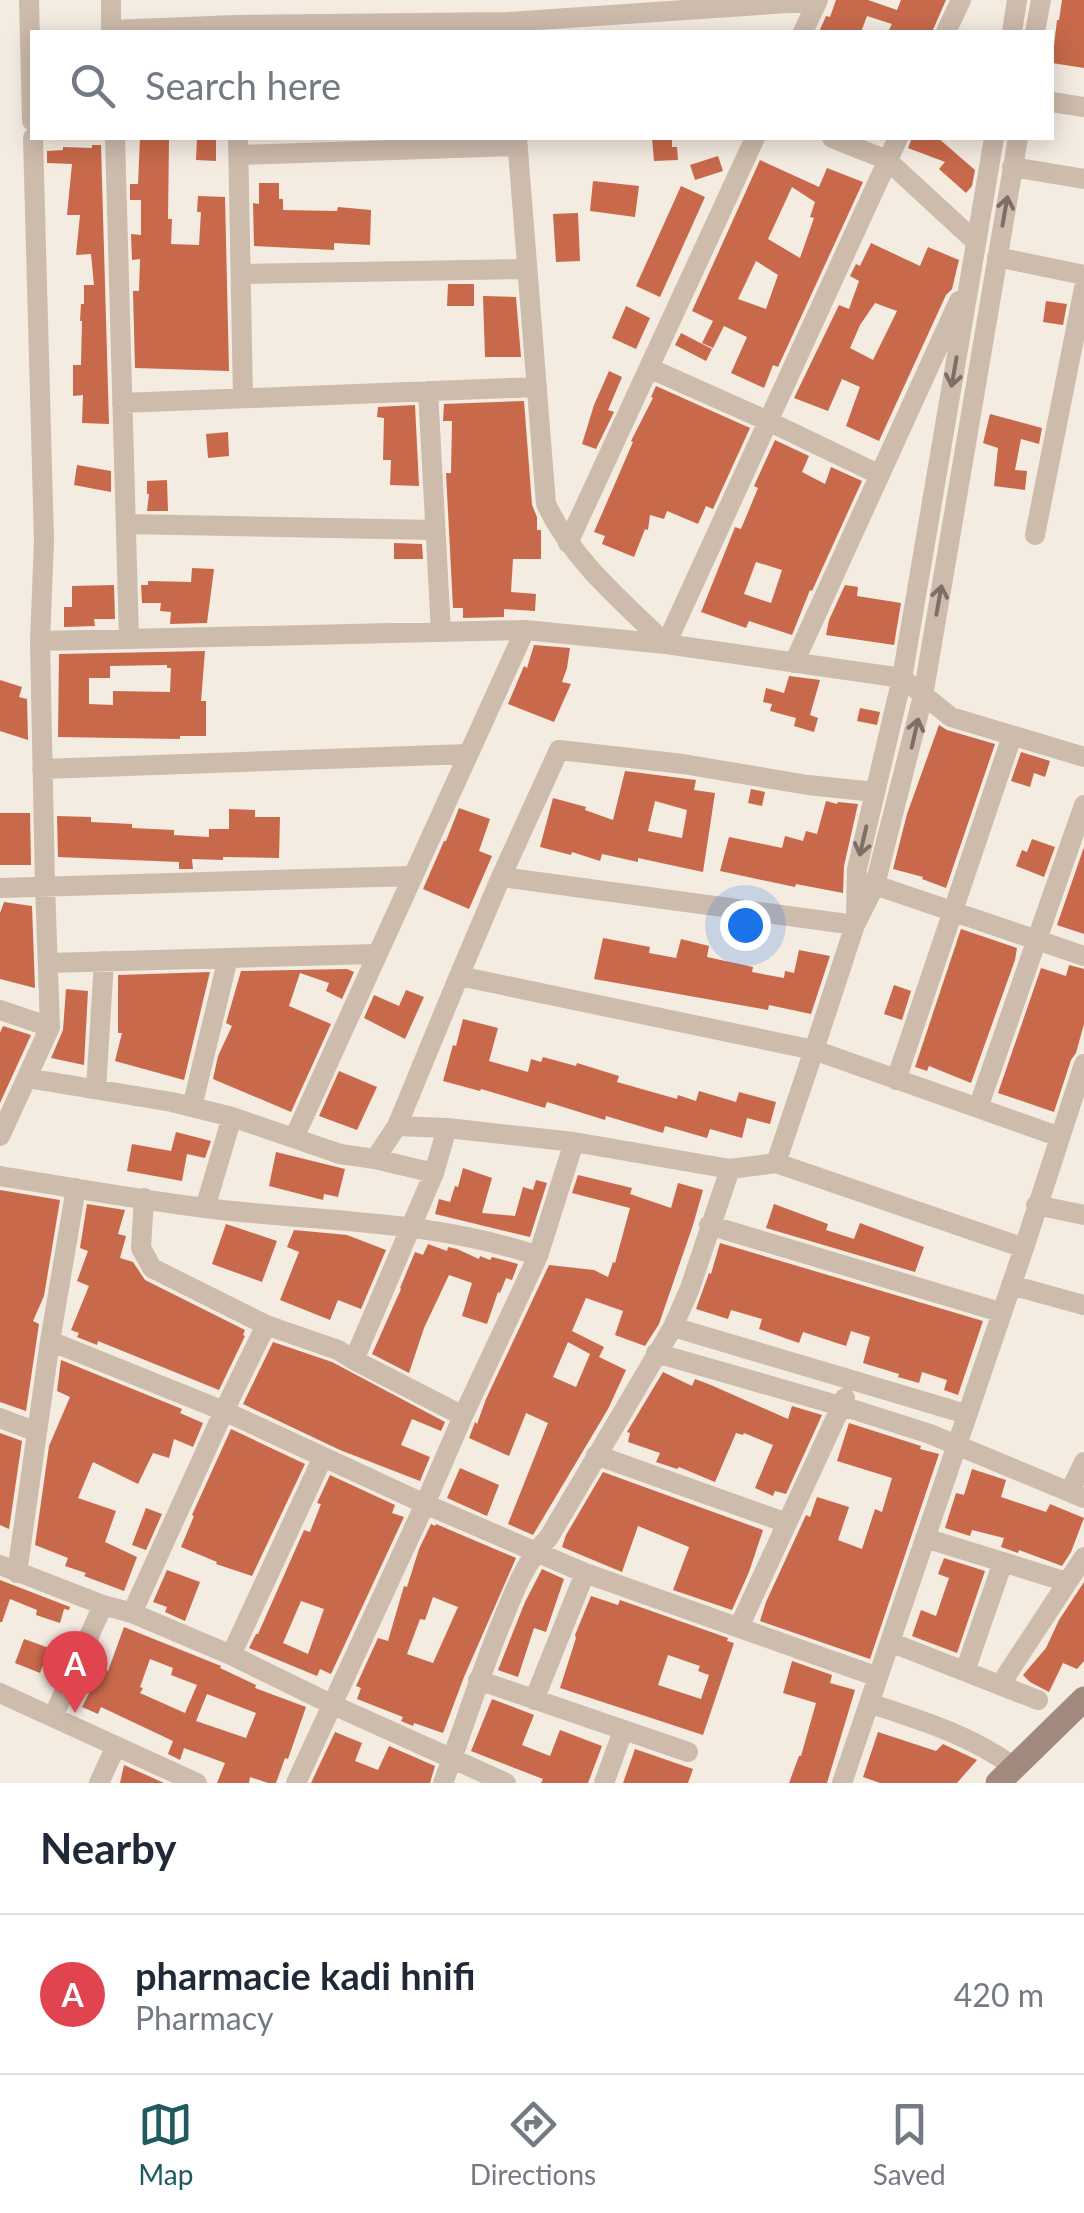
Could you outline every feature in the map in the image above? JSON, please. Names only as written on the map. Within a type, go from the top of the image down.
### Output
[{"type":"main road","points":[[1006,1775],[1084,1698]]},
{"type":"street","points":[[29,0],[30,40]]},
{"type":"street","points":[[110,0],[112,30]]},
{"type":"street","points":[[506,0],[508,27]]},
{"type":"street","points":[[947,30],[960,0]]},
{"type":"street","points":[[1012,30],[1018,0]]},
{"type":"street","points":[[1035,30],[1041,0]]},
{"type":"street","points":[[195,30],[508,27],[818,1]]},
{"type":"street","points":[[804,30],[818,1]]},
{"type":"street","points":[[1054,102],[1084,108]]},
{"type":"street","points":[[0,1136],[50,1027],[44,885],[40,641],[44,541],[33,140]]},
{"type":"street","points":[[114,140],[129,639]]},
{"type":"street","points":[[568,544],[754,140]]},
{"type":"street","points":[[837,140],[887,160],[976,242]]},
{"type":"street","points":[[666,644],[897,140]]},
{"type":"street","points":[[856,926],[857,869],[902,678],[994,140]]},
{"type":"street","points":[[776,1162],[856,926],[875,884],[923,696],[1018,140]]},
{"type":"street","points":[[243,398],[238,146],[517,142],[546,504],[579,558],[666,644]]},
{"type":"street","points":[[1012,168],[1084,179]]},
{"type":"street","points":[[997,257],[1084,276]]},
{"type":"street","points":[[241,274],[528,269]]},
{"type":"street","points":[[794,662],[970,277]]},
{"type":"street","points":[[1035,536],[1084,288]]},
{"type":"street","points":[[649,368],[880,475]]},
{"type":"street","points":[[122,403],[537,386]]},
{"type":"street","points":[[428,391],[441,632]]},
{"type":"street","points":[[126,524],[435,530]]},
{"type":"street","points":[[40,641],[525,630],[666,644],[902,678],[951,717],[1084,757]]},
{"type":"street","points":[[294,1138],[525,630]]},
{"type":"street","points":[[896,1080],[1012,736]]},
{"type":"street","points":[[376,1159],[397,1126],[501,877],[559,750],[875,792]]},
{"type":"street","points":[[42,769],[468,754]]},
{"type":"street","points":[[978,1108],[1084,806]]},
{"type":"street","points":[[0,888],[413,876]]},
{"type":"street","points":[[501,877],[856,926]]},
{"type":"street","points":[[875,884],[1084,956]]},
{"type":"street","points":[[48,963],[377,954]]},
{"type":"street","points":[[192,1107],[228,958]]},
{"type":"street","points":[[96,1089],[104,962]]},
{"type":"street","points":[[459,976],[814,1050],[1060,1137]]},
{"type":"street","points":[[0,1010],[50,1027]]},
{"type":"street","points":[[842,1783],[1036,1205],[1060,1137],[1077,1107],[1084,1064]]},
{"type":"street","points":[[27,1078],[192,1107],[340,1154],[434,1174]]},
{"type":"street","points":[[204,1208],[232,1118]]},
{"type":"street","points":[[397,1126],[574,1142],[730,1168],[776,1162],[1024,1248]]},
{"type":"street","points":[[354,1360],[434,1174],[446,1128]]},
{"type":"street","points":[[296,1783],[538,1256],[574,1142]]},
{"type":"street","points":[[443,1783],[478,1680],[523,1571],[548,1537],[673,1327],[730,1168]]},
{"type":"street","points":[[0,1176],[204,1208],[410,1227],[507,1245],[538,1256]]},
{"type":"street","points":[[76,1188],[37,1432],[9,1568],[231,1655],[506,1783]]},
{"type":"street","points":[[144,1198],[141,1248],[152,1268],[266,1325],[338,1350],[463,1416]]},
{"type":"street","points":[[1036,1205],[1084,1215]]},
{"type":"street","points":[[710,1225],[1000,1312]]},
{"type":"street","points":[[1010,1285],[1084,1304]]},
{"type":"street","points":[[132,1613],[266,1325]]},
{"type":"street","points":[[673,1327],[966,1414]]},
{"type":"street","points":[[50,1342],[224,1411],[425,1504],[585,1572],[878,1676]]},
{"type":"street","points":[[656,1353],[930,1434],[1077,1494],[1084,1462]]},
{"type":"street","points":[[739,1627],[853,1380]]},
{"type":"street","points":[[0,1418],[37,1432]]},
{"type":"street","points":[[596,1455],[787,1523]]},
{"type":"street","points":[[231,1655],[323,1457]]},
{"type":"street","points":[[925,1538],[1067,1582]]},
{"type":"street","points":[[1000,1684],[1084,1557]]},
{"type":"street","points":[[965,1671],[1002,1562]]},
{"type":"street","points":[[534,1700],[585,1572]]},
{"type":"street","points":[[53,1718],[103,1605]]},
{"type":"street","points":[[890,1642],[1038,1700]]},
{"type":"street","points":[[478,1680],[688,1752]]},
{"type":"street","points":[[0,1693],[197,1783]]},
{"type":"street","points":[[869,1703],[951,1731],[992,1750],[1006,1775]]},
{"type":"street","points":[[604,1783],[622,1731]]},
{"type":"street","points":[[100,1783],[116,1746]]},
{"type":"building","points":[[836,0],[868,0],[897,10],[901,0],[946,0],[933,30],[889,30],[892,24],[867,16],[862,30],[820,30],[826,16],[830,17]]},
{"type":"building","points":[[1062,0],[1084,0],[1084,68],[1054,63]]},
{"type":"building","points":[[140,140],[169,140],[171,244],[199,245],[198,196],[225,197],[229,371],[135,368],[133,291],[139,291],[140,259],[132,260],[131,234],[141,235],[141,200],[130,200],[130,184],[138,184]]},
{"type":"building","points":[[197,140],[216,140],[216,161],[196,160]]},
{"type":"building","points":[[652,140],[672,140],[678,160],[654,161]]},
{"type":"building","points":[[911,140],[940,140],[975,170],[972,186],[966,193],[939,169],[945,162],[908,148]]},
{"type":"building","points":[[101,145],[109,424],[82,423],[83,395],[73,396],[73,365],[81,365],[84,285],[94,285],[91,254],[76,255],[80,215],[67,215],[72,164],[47,163],[47,151]]},
{"type":"building","points":[[718,156],[723,171],[695,180],[690,165]]},
{"type":"building","points":[[760,160],[819,187],[827,168],[863,182],[778,367],[773,365],[764,388],[731,373],[747,337],[724,326],[713,348],[702,343],[713,321],[692,311]],"holes":[[[792,187],[815,202],[810,217],[814,218],[800,258],[768,239]],[[756,261],[778,275],[766,309],[738,299]]]},
{"type":"building","points":[[593,181],[639,186],[635,217],[590,211]]},
{"type":"building","points":[[259,183],[279,183],[283,210],[371,210],[370,245],[334,243],[334,250],[254,246],[253,203],[259,204]]},
{"type":"building","points":[[681,186],[705,197],[660,297],[636,286]]},
{"type":"building","points":[[578,213],[580,261],[556,262],[553,214]]},
{"type":"building","points":[[871,243],[920,266],[928,247],[959,260],[952,289],[879,441],[846,426],[860,387],[842,379],[828,411],[794,398],[839,305],[849,309],[859,281],[850,276],[856,264],[860,266]],"holes":[[[875,303],[897,311],[873,360],[850,348]]]},
{"type":"building","points":[[448,284],[474,284],[474,306],[447,306]]},
{"type":"building","points":[[483,296],[516,297],[521,357],[485,357]]},
{"type":"building","points":[[1046,301],[1067,304],[1063,325],[1043,322]]},
{"type":"building","points":[[626,306],[650,318],[636,349],[612,338]]},
{"type":"building","points":[[681,333],[712,349],[706,361],[675,345]]},
{"type":"building","points":[[609,371],[622,377],[608,410],[614,412],[596,449],[582,444]]},
{"type":"building","points":[[656,386],[750,428],[713,509],[706,506],[698,524],[667,511],[664,519],[650,515],[648,530],[645,529],[634,557],[602,544],[605,536],[594,532]]},
{"type":"building","points":[[524,401],[532,505],[537,530],[541,530],[541,559],[513,559],[511,592],[536,594],[535,611],[504,609],[504,617],[463,618],[463,608],[453,608],[446,473],[451,473],[452,421],[443,421],[444,404]]},
{"type":"building","points":[[415,405],[419,486],[390,485],[391,460],[383,460],[384,418],[377,417],[378,407]]},
{"type":"building","points":[[990,414],[1042,428],[1039,444],[1021,439],[1015,470],[1027,471],[1025,490],[994,486],[998,448],[983,443]]},
{"type":"building","points":[[228,432],[229,456],[208,458],[206,434]]},
{"type":"building","points":[[775,440],[809,456],[802,472],[825,484],[831,467],[862,481],[792,635],[749,621],[746,628],[701,612],[735,527],[741,529],[758,488],[754,486]],"holes":[[[756,562],[782,570],[771,603],[744,594]]]},
{"type":"building","points":[[77,465],[111,471],[111,492],[74,485]]},
{"type":"building","points":[[167,480],[168,511],[147,511],[147,481]]},
{"type":"building","points":[[394,543],[422,544],[423,559],[394,559]]},
{"type":"building","points":[[192,568],[214,569],[207,623],[170,624],[171,612],[160,611],[161,603],[142,603],[141,585],[148,585],[148,581],[191,582]]},
{"type":"building","points":[[114,585],[115,619],[94,619],[95,626],[64,627],[64,607],[72,607],[72,586]]},
{"type":"building","points":[[845,585],[858,587],[857,596],[901,603],[894,645],[826,635]]},
{"type":"building","points":[[534,645],[570,648],[562,682],[571,684],[554,722],[508,704]]},
{"type":"building","points":[[205,651],[201,701],[206,701],[206,736],[58,737],[59,654]],"holes":[[[110,666],[171,668],[170,692],[113,691],[113,705],[89,704],[89,678],[110,678]]]},
{"type":"building","points":[[789,676],[820,680],[810,715],[818,718],[814,732],[794,726],[796,718],[770,711],[772,704],[763,702],[766,688],[784,693]]},
{"type":"building","points":[[0,680],[22,687],[19,697],[27,699],[28,740],[0,731]]},
{"type":"building","points":[[860,708],[880,712],[877,725],[857,721]]},
{"type":"building","points":[[939,725],[995,744],[946,888],[893,869],[907,814]]},
{"type":"building","points":[[1021,752],[1050,761],[1045,777],[1034,773],[1030,787],[1011,781]]},
{"type":"building","points":[[625,771],[696,780],[694,790],[715,793],[703,872],[602,854],[600,861],[540,847],[553,798],[613,820]],"holes":[[[655,801],[687,810],[682,838],[648,831]]]},
{"type":"building","points":[[751,789],[765,792],[762,806],[748,803]]},
{"type":"building","points":[[826,801],[858,804],[844,866],[843,893],[720,871],[729,837],[782,848],[785,836],[803,841],[806,831],[817,834]]},
{"type":"building","points":[[459,808],[490,819],[479,851],[492,856],[469,909],[423,889]]},
{"type":"building","points":[[229,809],[255,810],[255,817],[280,817],[279,858],[192,859],[193,869],[179,869],[179,862],[58,857],[57,816],[91,817],[91,822],[132,824],[132,828],[209,837],[209,829],[229,829]]},
{"type":"building","points":[[0,813],[30,813],[31,865],[0,865]]},
{"type":"building","points":[[1032,839],[1055,847],[1044,877],[1016,866]]},
{"type":"building","points":[[1084,847],[1084,934],[1057,925]]},
{"type":"building","points":[[4,902],[32,906],[35,988],[0,979],[0,913]]},
{"type":"building","points":[[961,929],[1017,948],[971,1083],[929,1066],[927,1071],[915,1067]]},
{"type":"building","points":[[603,938],[650,947],[649,953],[676,958],[681,939],[709,946],[707,957],[784,978],[785,971],[794,973],[799,950],[830,956],[811,1014],[594,979]]},
{"type":"building","points":[[1069,965],[1084,969],[1084,1024],[1054,1112],[998,1093],[1041,968],[1066,976]]},
{"type":"building","points":[[241,971],[354,972],[342,999],[326,991],[329,983],[300,973],[289,1006],[331,1024],[291,1112],[213,1079],[218,1056],[232,1026],[226,1023]]},
{"type":"building","points":[[210,972],[184,1080],[115,1061],[122,1033],[118,1033],[118,975]]},
{"type":"building","points":[[894,985],[911,991],[902,1020],[884,1014]]},
{"type":"building","points":[[66,989],[88,991],[84,1065],[51,1058],[63,1030]]},
{"type":"building","points":[[406,990],[424,997],[405,1039],[364,1018],[374,995],[399,1006]]},
{"type":"building","points":[[463,1019],[498,1028],[489,1061],[528,1072],[531,1059],[541,1062],[543,1057],[576,1066],[577,1063],[619,1076],[617,1082],[677,1099],[678,1095],[696,1101],[699,1091],[736,1102],[739,1092],[776,1102],[770,1124],[747,1118],[742,1138],[710,1129],[707,1138],[665,1126],[663,1133],[547,1102],[545,1108],[443,1081]]},
{"type":"building","points":[[3,1026],[31,1035],[0,1103],[0,1033]]},
{"type":"building","points":[[339,1071],[377,1087],[357,1130],[319,1116]]},
{"type":"building","points":[[176,1132],[211,1141],[205,1158],[187,1154],[182,1181],[127,1171],[132,1144],[171,1151]]},
{"type":"building","points":[[276,1152],[345,1169],[338,1197],[324,1194],[323,1200],[269,1186]]},
{"type":"building","points":[[463,1168],[492,1178],[482,1213],[515,1216],[523,1187],[533,1190],[536,1180],[547,1183],[530,1237],[435,1214],[439,1199],[450,1202]]},
{"type":"building","points":[[578,1175],[632,1188],[630,1194],[671,1208],[678,1183],[703,1190],[659,1324],[645,1346],[615,1335],[623,1311],[586,1298],[572,1331],[604,1347],[599,1357],[626,1370],[608,1409],[533,1535],[508,1524],[548,1423],[526,1413],[509,1456],[469,1438],[549,1265],[594,1270],[608,1277],[615,1263],[630,1208],[572,1193]],"holes":[[[568,1342],[590,1354],[576,1387],[553,1377]]]},
{"type":"building","points":[[0,1190],[60,1200],[44,1296],[33,1321],[39,1324],[26,1411],[0,1402]]},
{"type":"building","points":[[87,1204],[125,1210],[118,1234],[126,1236],[120,1258],[133,1262],[145,1280],[245,1330],[219,1390],[98,1341],[97,1345],[77,1337],[79,1333],[71,1330],[89,1286],[77,1281],[88,1251],[80,1248]]},
{"type":"building","points":[[774,1204],[828,1224],[826,1230],[854,1239],[860,1223],[924,1247],[915,1272],[766,1228]]},
{"type":"building","points":[[226,1224],[277,1241],[262,1282],[212,1264]]},
{"type":"building","points":[[294,1230],[347,1235],[386,1250],[361,1309],[338,1300],[330,1320],[280,1300],[299,1252],[287,1247]]},
{"type":"building","points":[[720,1243],[983,1321],[958,1395],[944,1390],[947,1380],[922,1372],[919,1383],[863,1363],[870,1337],[851,1331],[846,1346],[803,1332],[799,1343],[759,1329],[762,1319],[731,1310],[728,1319],[696,1309]]},
{"type":"building","points":[[428,1244],[447,1251],[448,1247],[457,1249],[479,1259],[492,1257],[518,1264],[512,1280],[506,1278],[498,1292],[487,1324],[462,1316],[472,1283],[449,1275],[424,1328],[409,1373],[372,1354],[415,1252],[423,1255]]},
{"type":"building","points":[[273,1342],[332,1362],[445,1422],[441,1431],[412,1419],[401,1445],[430,1457],[420,1481],[340,1450],[243,1404]]},
{"type":"building","points":[[61,1360],[182,1409],[180,1413],[203,1423],[193,1447],[174,1439],[169,1458],[153,1453],[138,1484],[93,1462],[78,1498],[116,1511],[105,1542],[137,1557],[124,1591],[84,1576],[86,1573],[65,1566],[68,1558],[35,1545],[49,1446],[70,1397],[57,1391]]},
{"type":"building","points":[[663,1372],[692,1386],[695,1379],[711,1385],[788,1419],[792,1406],[822,1415],[786,1494],[775,1491],[773,1496],[755,1488],[773,1445],[744,1433],[736,1433],[715,1482],[656,1462],[660,1453],[628,1442],[627,1432]]},
{"type":"building","points":[[849,1423],[939,1454],[870,1659],[760,1621],[817,1497],[849,1507],[838,1540],[862,1549],[875,1509],[882,1512],[892,1478],[837,1461]]},
{"type":"building","points":[[231,1429],[305,1464],[252,1576],[181,1547]]},
{"type":"building","points":[[0,1433],[22,1441],[9,1529],[0,1525]]},
{"type":"building","points":[[460,1468],[499,1485],[487,1516],[447,1498]]},
{"type":"building","points":[[972,1469],[1006,1480],[1001,1497],[1046,1512],[1050,1504],[1084,1518],[1062,1566],[1001,1547],[1004,1538],[972,1530],[970,1536],[945,1528],[956,1493],[964,1495]]},
{"type":"building","points":[[603,1472],[763,1530],[732,1610],[673,1590],[689,1547],[638,1526],[622,1572],[562,1547]]},
{"type":"building","points":[[330,1475],[395,1505],[392,1513],[404,1517],[331,1674],[320,1669],[317,1676],[249,1648],[304,1530],[310,1532],[321,1504],[317,1503]],"holes":[[[301,1601],[324,1609],[308,1654],[283,1643]]]},
{"type":"building","points":[[146,1508],[162,1514],[146,1550],[132,1545]]},
{"type":"building","points":[[431,1524],[436,1524],[516,1558],[443,1733],[414,1723],[413,1726],[401,1721],[403,1717],[357,1699],[361,1688],[356,1686],[378,1638],[388,1641]],"holes":[[[433,1597],[458,1607],[433,1663],[407,1654]]]},
{"type":"building","points":[[944,1558],[985,1571],[957,1653],[912,1636],[921,1610],[936,1616],[949,1578],[938,1574]]},
{"type":"building","points":[[542,1569],[564,1579],[546,1632],[534,1628],[518,1677],[498,1670]]},
{"type":"building","points":[[167,1570],[200,1582],[185,1621],[153,1602]]},
{"type":"building","points":[[0,1580],[70,1607],[69,1610],[64,1609],[60,1623],[36,1615],[37,1610],[10,1599],[0,1622]]},
{"type":"building","points":[[1084,1582],[1084,1661],[1077,1669],[1063,1663],[1049,1692],[1023,1675],[1046,1648]]},
{"type":"building","points":[[591,1596],[618,1605],[620,1600],[728,1638],[734,1643],[703,1735],[560,1688]],"holes":[[[668,1655],[700,1666],[698,1671],[709,1675],[701,1699],[658,1685]]]},
{"type":"building","points":[[124,1627],[221,1666],[256,1685],[255,1688],[306,1707],[276,1783],[250,1777],[249,1783],[217,1783],[225,1763],[184,1748],[180,1760],[168,1754],[173,1741],[101,1707],[98,1714],[82,1707],[102,1668],[108,1671]],"holes":[[[150,1659],[173,1668],[171,1675],[197,1685],[185,1713],[140,1693]],[[207,1694],[256,1713],[246,1738],[196,1721]]]},
{"type":"building","points":[[24,1639],[49,1648],[40,1673],[15,1663]]},
{"type":"building","points":[[792,1661],[832,1675],[830,1683],[855,1690],[827,1783],[789,1783],[816,1703],[783,1693]]},
{"type":"building","points":[[492,1699],[534,1715],[522,1745],[550,1756],[560,1730],[602,1746],[588,1783],[541,1783],[543,1779],[471,1751]]},
{"type":"building","points":[[335,1732],[362,1743],[355,1761],[378,1770],[389,1746],[435,1766],[430,1783],[311,1783]]},
{"type":"building","points":[[878,1732],[936,1751],[943,1744],[977,1760],[957,1783],[880,1783],[863,1777]]},
{"type":"building","points":[[635,1749],[693,1769],[688,1783],[623,1783]]},
{"type":"building","points":[[124,1765],[164,1783],[120,1783]]},
{"type":"place","name":"pharmacie kadi hnifi","points":[[75,1713]]}]
